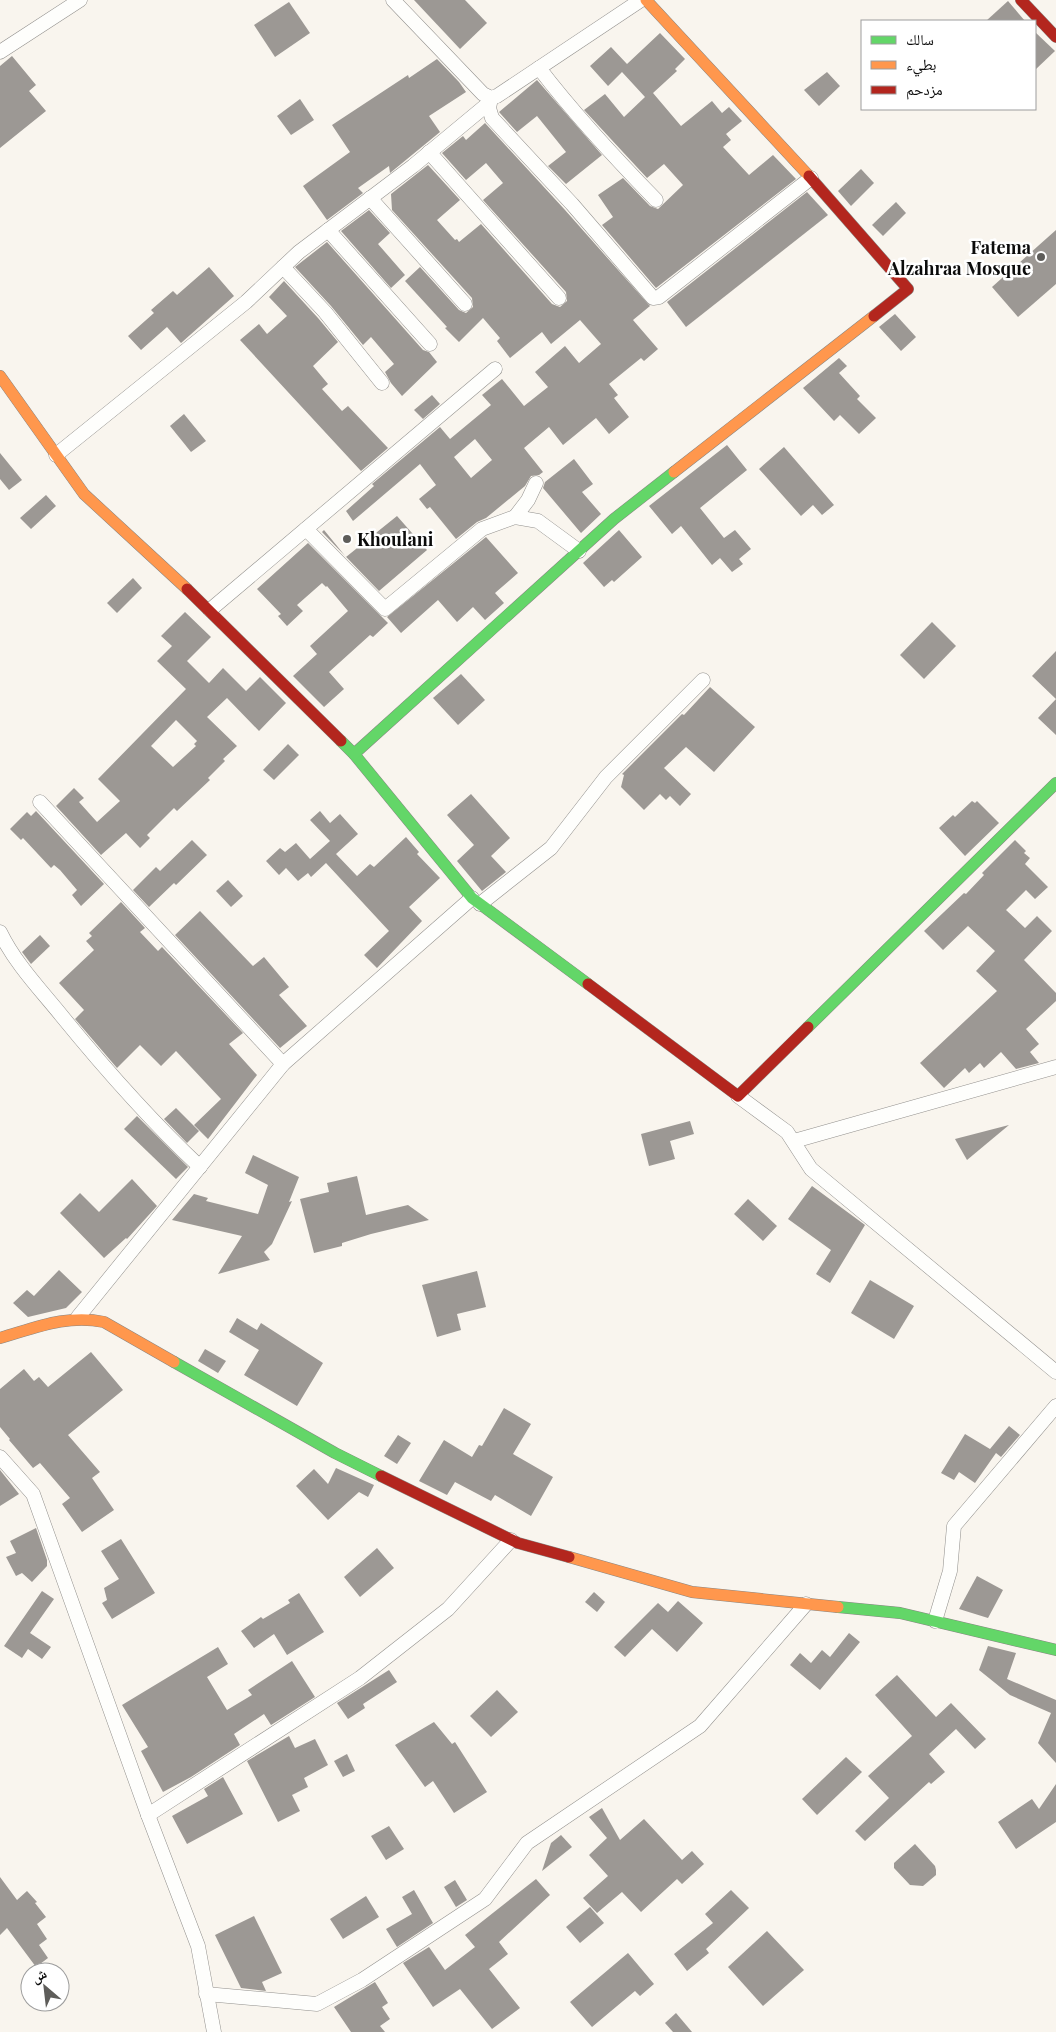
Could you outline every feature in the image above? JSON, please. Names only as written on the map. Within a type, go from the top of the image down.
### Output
[{"type":"street","points":[[0,52],[80,0]]},
{"type":"street","points":[[393,0],[490,100]]},
{"type":"street","points":[[56,455],[246,302],[299,252],[429,152],[490,100],[641,0]]},
{"type":"street","points":[[354,754],[614,518],[908,289],[812,178],[646,0]]},
{"type":"street","points":[[1022,0],[1056,37]]},
{"type":"street","points":[[539,68],[560,96],[656,200]]},
{"type":"street","points":[[490,100],[488,108],[492,118],[572,204],[653,298],[659,297],[812,178]]},
{"type":"street","points":[[429,152],[559,298]]},
{"type":"street","points":[[370,198],[465,304]]},
{"type":"street","points":[[328,230],[430,344]]},
{"type":"street","points":[[283,267],[325,312],[382,383]]},
{"type":"street","points":[[210,610],[495,369]]},
{"type":"street","points":[[0,376],[84,494],[210,610],[354,754],[476,901],[787,1132],[811,1168],[968,1301],[1056,1372]]},
{"type":"street","points":[[306,529],[385,610],[482,529],[515,516],[528,500],[536,483]]},
{"type":"street","points":[[515,516],[538,521],[579,551]]},
{"type":"street","points":[[78,1317],[282,1064],[476,901],[551,848],[606,777],[703,680]]},
{"type":"street","points":[[738,1096],[1056,784]]},
{"type":"street","points":[[40,802],[282,1064]]},
{"type":"street","points":[[0,932],[16,961],[116,1082],[200,1167]]},
{"type":"street","points":[[794,1141],[1056,1067]]},
{"type":"street","points":[[0,1338],[78,1317],[92,1318],[104,1322],[335,1453],[511,1540],[692,1592],[900,1613],[1056,1650]]},
{"type":"street","points":[[934,1621],[950,1571],[954,1526],[1056,1406]]},
{"type":"street","points":[[0,1456],[34,1494],[148,1814],[198,1946],[214,2032]]},
{"type":"street","points":[[148,1814],[360,1678],[448,1609],[511,1540]]},
{"type":"street","points":[[206,1994],[317,2004],[362,1980],[484,1899],[527,1843],[700,1726],[806,1604]]},
{"type":"building","points":[[414,0],[465,0],[487,23],[460,49]]},
{"type":"building","points":[[1008,1],[1024,20],[987,20]]},
{"type":"building","points":[[289,2],[310,33],[275,57],[254,25]]},
{"type":"building","points":[[660,33],[685,59],[675,69],[677,71],[653,93],[681,126],[712,101],[722,113],[729,107],[742,121],[726,134],[731,140],[723,147],[749,175],[773,155],[796,179],[656,288],[602,225],[613,217],[598,195],[623,178],[650,206],[658,209],[683,185],[664,164],[647,178],[584,110],[605,94],[624,117],[645,97],[622,72],[608,86],[590,66],[611,47],[627,64]]},
{"type":"building","points":[[1036,33],[1055,51],[1036,69]]},
{"type":"building","points":[[12,56],[36,85],[29,91],[46,111],[0,148],[0,66]]},
{"type":"building","points":[[437,59],[466,92],[429,116],[440,132],[390,173],[389,166],[358,188],[363,193],[327,220],[303,186],[350,152],[332,125],[408,75],[409,78]]},
{"type":"building","points":[[827,72],[840,86],[819,106],[804,90]]},
{"type":"building","points":[[537,80],[602,155],[566,184],[548,166],[566,152],[537,116],[517,132],[499,112]]},
{"type":"building","points":[[300,99],[314,120],[291,135],[277,116]]},
{"type":"building","points":[[485,123],[565,210],[650,306],[633,320],[658,349],[644,361],[641,358],[609,384],[618,395],[614,398],[629,417],[609,434],[596,418],[563,445],[549,427],[524,448],[543,472],[539,475],[531,476],[525,486],[486,518],[477,522],[456,539],[430,507],[427,509],[419,499],[436,485],[420,464],[353,521],[346,511],[374,486],[372,484],[440,427],[450,439],[491,405],[482,395],[502,379],[524,406],[548,387],[535,372],[565,346],[579,363],[601,344],[580,320],[551,344],[542,332],[510,358],[497,341],[500,338],[483,318],[459,342],[405,281],[420,267],[459,310],[466,313],[473,307],[472,298],[392,210],[391,194],[428,165],[460,200],[437,220],[455,240],[457,239],[459,242],[481,224],[552,304],[560,307],[567,301],[566,292],[483,200],[503,183],[486,163],[466,180],[442,153],[463,136],[466,140]],"holes":[[[475,439],[492,460],[471,478],[454,457]]]},
{"type":"building","points":[[861,169],[874,183],[851,206],[838,191]]},
{"type":"building","points":[[807,192],[828,215],[686,327],[667,302]]},
{"type":"building","points":[[896,202],[906,213],[883,236],[872,225]]},
{"type":"building","points":[[369,210],[390,233],[378,244],[405,275],[391,288],[341,231]]},
{"type":"building","name":"Fatema Alzahraa Mosque","points":[[1056,230],[1056,284],[1018,317],[992,287]]},
{"type":"building","points":[[327,242],[423,350],[429,352],[437,362],[402,396],[385,372],[394,364],[371,337],[363,345],[331,306],[295,267]]},
{"type":"building","points":[[209,267],[234,296],[181,343],[167,327],[141,350],[128,336],[154,313],[151,310],[173,291],[177,295]]},
{"type":"building","points":[[284,281],[338,342],[313,366],[328,384],[322,389],[342,411],[348,406],[388,448],[361,471],[240,340],[259,324],[267,334],[287,316],[269,297]]},
{"type":"building","points":[[895,314],[916,337],[901,351],[879,327]]},
{"type":"building","points":[[839,358],[847,366],[839,373],[860,396],[857,399],[876,418],[859,434],[840,415],[834,421],[803,388]]},
{"type":"building","points":[[432,395],[440,404],[423,419],[414,410]]},
{"type":"building","points":[[184,414],[206,441],[191,452],[170,426]]},
{"type":"building","points":[[727,445],[747,470],[700,508],[724,538],[735,530],[751,549],[739,559],[743,564],[732,572],[720,558],[712,565],[681,526],[672,534],[649,506]]},
{"type":"building","points":[[784,447],[834,505],[822,515],[813,505],[801,516],[759,469]]},
{"type":"building","points":[[0,453],[22,480],[9,490],[0,479]]},
{"type":"building","points":[[574,459],[593,484],[582,492],[601,514],[581,533],[543,488],[545,482]]},
{"type":"building","points":[[46,495],[56,506],[31,529],[20,518]]},
{"type":"building","points":[[397,516],[427,550],[379,591],[346,557]]},
{"type":"building","points":[[324,530],[345,556],[322,532]]},
{"type":"building","points":[[619,530],[642,557],[614,582],[612,580],[604,587],[583,563]]},
{"type":"building","points":[[486,537],[518,573],[495,593],[504,603],[485,620],[473,607],[457,622],[438,600],[401,633],[387,617]]},
{"type":"building","points":[[308,543],[388,623],[373,637],[370,635],[329,672],[344,689],[324,707],[293,676],[317,654],[310,646],[348,611],[327,586],[322,583],[297,605],[303,611],[287,626],[278,616],[281,614],[257,589]]},
{"type":"building","points":[[133,578],[142,588],[117,613],[107,603]]},
{"type":"building","points":[[185,612],[211,637],[187,661],[209,683],[223,668],[246,691],[260,677],[286,703],[259,731],[227,698],[207,717],[237,746],[223,759],[225,761],[208,778],[210,780],[177,811],[174,808],[147,835],[150,838],[140,848],[126,833],[101,855],[56,806],[74,788],[84,798],[79,802],[97,822],[120,801],[98,779],[186,689],[157,661],[172,646],[161,636]],"holes":[[[176,720],[197,741],[194,744],[196,746],[173,767],[151,746]]]},
{"type":"building","points":[[932,622],[956,646],[924,679],[900,655]]},
{"type":"building","points":[[1056,651],[1056,699],[1032,676]]},
{"type":"building","points":[[461,674],[485,700],[458,725],[433,698]]},
{"type":"building","points":[[710,687],[755,727],[714,772],[686,747],[664,768],[691,794],[680,806],[670,796],[666,800],[660,794],[644,810],[621,787],[624,775],[622,774],[682,714],[684,715]]},
{"type":"building","points":[[1056,699],[1056,735],[1038,718]]},
{"type":"building","points":[[288,744],[299,755],[274,780],[263,770]]},
{"type":"building","points":[[471,794],[510,838],[491,856],[506,872],[482,891],[457,861],[474,845],[447,815]]},
{"type":"building","points":[[972,801],[975,803],[977,801],[999,823],[965,856],[939,828],[953,815],[955,817]]},
{"type":"building","points":[[36,811],[104,884],[81,906],[72,895],[77,890],[60,870],[54,865],[51,868],[23,838],[21,840],[10,829],[27,812],[31,816]]},
{"type":"building","points":[[320,811],[330,823],[340,814],[358,834],[336,854],[357,876],[370,864],[374,867],[406,837],[419,852],[417,854],[440,878],[409,907],[422,921],[377,968],[364,955],[389,931],[326,863],[311,877],[308,873],[298,881],[286,868],[279,875],[266,861],[280,848],[285,852],[296,843],[310,859],[330,841],[310,820]]},
{"type":"building","points":[[192,840],[207,855],[176,885],[174,883],[149,907],[133,890],[156,867],[160,871]]},
{"type":"building","points":[[1015,840],[1030,858],[1025,864],[1048,887],[1035,899],[1026,890],[1006,910],[1025,928],[1037,916],[1052,931],[1024,960],[1056,993],[1056,1001],[1026,1029],[1039,1044],[1030,1052],[1039,1063],[1016,1069],[1001,1052],[984,1068],[980,1063],[969,1073],[965,1068],[944,1088],[920,1063],[997,991],[976,971],[995,951],[968,926],[943,950],[924,931],[964,893],[966,894],[984,875],[982,873]]},
{"type":"building","points":[[228,880],[243,896],[231,907],[216,891]]},
{"type":"building","points":[[121,902],[145,928],[140,932],[158,951],[162,947],[243,1033],[229,1044],[257,1075],[208,1139],[194,1125],[221,1099],[176,1051],[161,1066],[140,1045],[117,1068],[75,1019],[84,1010],[59,983],[94,950],[86,941],[92,936],[89,933]]},
{"type":"building","points":[[200,911],[253,966],[264,957],[289,987],[279,995],[307,1026],[280,1048],[175,935]]},
{"type":"building","points":[[40,935],[50,946],[31,964],[22,952]]},
{"type":"building","points":[[176,1108],[199,1131],[187,1143],[164,1119]]},
{"type":"building","points":[[137,1116],[188,1167],[176,1179],[124,1129]]},
{"type":"building","points":[[690,1121],[694,1134],[670,1141],[675,1159],[649,1166],[641,1134]]},
{"type":"building","points":[[1009,1125],[967,1160],[955,1139]]},
{"type":"building","points":[[253,1155],[299,1177],[289,1202],[292,1201],[272,1244],[264,1252],[270,1260],[218,1274],[242,1236],[172,1220],[194,1194],[208,1198],[206,1201],[258,1214],[268,1185],[245,1173]]},
{"type":"building","points":[[357,1176],[366,1215],[408,1205],[429,1220],[371,1234],[342,1243],[342,1246],[314,1253],[300,1199],[329,1192],[327,1183]]},
{"type":"building","points":[[132,1179],[157,1206],[127,1239],[104,1258],[60,1213],[80,1193],[99,1212]]},
{"type":"building","points":[[812,1186],[865,1225],[830,1283],[816,1274],[831,1250],[788,1219]]},
{"type":"building","points":[[748,1199],[777,1226],[763,1241],[734,1214]]},
{"type":"building","points":[[59,1270],[82,1292],[66,1308],[28,1317],[13,1303],[27,1290],[34,1296]]},
{"type":"building","points":[[477,1271],[486,1307],[457,1314],[461,1330],[437,1337],[422,1285]]},
{"type":"building","points":[[870,1280],[914,1306],[894,1339],[851,1313]]},
{"type":"building","points":[[237,1318],[257,1330],[261,1323],[323,1363],[297,1406],[244,1375],[259,1350],[229,1332]]},
{"type":"building","points":[[205,1349],[226,1361],[218,1373],[198,1361]]},
{"type":"building","points":[[91,1352],[123,1390],[68,1435],[100,1472],[92,1478],[114,1510],[82,1532],[62,1504],[70,1498],[40,1463],[33,1468],[0,1427],[0,1389],[24,1369],[34,1381],[39,1377],[48,1387]]},
{"type":"building","points":[[504,1408],[531,1424],[513,1454],[553,1477],[531,1516],[495,1495],[491,1501],[455,1482],[447,1495],[419,1481],[444,1440],[472,1457],[479,1445],[482,1446]]},
{"type":"building","points":[[1009,1426],[1020,1435],[1001,1457],[996,1453],[975,1483],[959,1472],[954,1480],[941,1473],[965,1434],[990,1449]]},
{"type":"building","points":[[398,1435],[411,1443],[397,1464],[384,1456]]},
{"type":"building","points":[[336,1468],[374,1485],[368,1497],[359,1492],[328,1520],[296,1486],[314,1469],[328,1484]]},
{"type":"building","points":[[0,1470],[19,1494],[0,1506]]},
{"type":"building","points":[[36,1528],[47,1560],[47,1566],[32,1582],[22,1573],[16,1576],[6,1557],[16,1553],[10,1541]]},
{"type":"building","points":[[121,1539],[155,1593],[112,1619],[102,1603],[107,1600],[104,1588],[119,1579],[101,1551]]},
{"type":"building","points":[[377,1548],[394,1568],[360,1597],[344,1577]]},
{"type":"building","points":[[977,1576],[1003,1590],[988,1618],[959,1609]]},
{"type":"building","points":[[42,1591],[54,1599],[30,1633],[51,1647],[42,1659],[28,1649],[22,1658],[4,1646]]},
{"type":"building","points":[[594,1592],[605,1602],[597,1612],[585,1602]]},
{"type":"building","points":[[299,1593],[324,1632],[287,1655],[274,1634],[254,1648],[241,1631],[261,1617],[263,1619],[290,1603],[288,1600]]},
{"type":"building","points":[[678,1601],[703,1623],[677,1652],[652,1629],[625,1657],[614,1647],[658,1603],[668,1612]]},
{"type":"building","points":[[849,1633],[860,1642],[820,1690],[790,1665],[800,1653],[811,1663],[822,1650],[830,1657]]},
{"type":"building","points":[[988,1646],[1016,1653],[1007,1679],[1056,1700],[1056,1763],[1038,1743],[1051,1713],[1010,1695],[979,1670]]},
{"type":"building","points":[[218,1647],[228,1664],[207,1677],[227,1710],[252,1695],[248,1690],[292,1661],[315,1697],[271,1725],[264,1714],[234,1734],[240,1745],[191,1777],[163,1792],[141,1751],[148,1747],[122,1705]]},
{"type":"building","points":[[389,1670],[397,1682],[363,1704],[365,1708],[348,1719],[337,1703]]},
{"type":"building","points":[[897,1675],[936,1717],[951,1703],[986,1739],[975,1749],[956,1729],[929,1754],[945,1772],[931,1784],[929,1782],[865,1841],[855,1831],[889,1798],[868,1776],[912,1736],[875,1695]]},
{"type":"building","points":[[497,1690],[518,1712],[491,1737],[470,1716]]},
{"type":"building","points":[[434,1722],[452,1744],[455,1742],[487,1792],[454,1813],[433,1781],[425,1787],[395,1745]]},
{"type":"building","points":[[289,1736],[295,1748],[315,1739],[328,1765],[304,1778],[308,1787],[292,1795],[300,1811],[278,1822],[247,1761]]},
{"type":"building","points":[[347,1754],[355,1771],[343,1777],[334,1761]]},
{"type":"building","points":[[846,1757],[862,1772],[817,1815],[802,1799]]},
{"type":"building","points":[[223,1777],[243,1814],[187,1844],[172,1816],[208,1796],[204,1789]]},
{"type":"building","points":[[1056,1784],[1056,1822],[1016,1849],[998,1822],[1032,1799],[1039,1809]]},
{"type":"building","points":[[602,1808],[620,1840],[644,1819],[682,1860],[692,1851],[704,1864],[682,1884],[677,1879],[641,1912],[622,1892],[597,1913],[583,1898],[608,1876],[589,1855],[607,1838],[589,1817]]},
{"type":"building","points":[[389,1826],[404,1849],[386,1860],[371,1836]]},
{"type":"building","points":[[561,1835],[572,1847],[542,1871],[551,1843]]},
{"type":"building","points":[[915,1844],[935,1866],[936,1870],[936,1875],[923,1886],[910,1885],[894,1868],[894,1863]]},
{"type":"building","points":[[0,1877],[17,1900],[27,1891],[37,1902],[35,1903],[46,1917],[37,1924],[47,1939],[39,1945],[48,1958],[43,1962],[32,1962],[7,1928],[0,1935]]},
{"type":"building","points":[[536,1879],[550,1895],[499,1942],[508,1954],[489,1969],[520,2008],[492,2029],[460,1989],[433,2007],[403,1963],[429,1947],[445,1970],[475,1947],[465,1935]]},
{"type":"building","points":[[455,1880],[467,1900],[456,1907],[444,1887]]},
{"type":"building","points":[[414,1890],[433,1923],[397,1947],[386,1929],[412,1914],[402,1897]]},
{"type":"building","points":[[731,1890],[749,1908],[706,1949],[709,1953],[687,1971],[674,1954],[713,1923],[705,1914]]},
{"type":"building","points":[[366,1896],[379,1917],[343,1939],[330,1919]]},
{"type":"building","points":[[590,1907],[604,1923],[580,1943],[566,1927]]},
{"type":"building","points":[[254,1916],[282,1973],[262,1982],[266,1991],[241,1988],[215,1935]]},
{"type":"building","points":[[767,1931],[804,1970],[763,2006],[728,1967]]},
{"type":"building","points":[[628,1953],[654,1984],[640,1996],[635,1991],[592,2027],[570,2002]]},
{"type":"building","points":[[375,1982],[388,2003],[382,2007],[390,2019],[380,2026],[385,2032],[351,2032],[334,2007]]},
{"type":"building","points":[[676,2013],[692,2032],[673,2032],[665,2023]]},
{"type":"traffic: fast","points":[[354,754],[614,519],[674,472]]},
{"type":"traffic: fast","points":[[341,741],[354,754],[472,898],[588,984]]},
{"type":"traffic: fast","points":[[808,1027],[1056,783]]},
{"type":"traffic: fast","points":[[174,1362],[335,1453],[381,1476]]},
{"type":"traffic: fast","points":[[838,1607],[900,1613],[1056,1650]]},
{"type":"traffic: slow","points":[[646,0],[809,176]]},
{"type":"traffic: slow","points":[[674,472],[874,316]]},
{"type":"traffic: slow","points":[[0,376],[84,494],[187,589]]},
{"type":"traffic: slow","points":[[0,1338],[51,1323],[90,1320],[104,1322],[174,1362]]},
{"type":"traffic: slow","points":[[569,1557],[692,1592],[838,1607]]},
{"type":"traffic: jam","points":[[1021,0],[1056,37]]},
{"type":"traffic: jam","points":[[809,176],[908,289],[874,316]]},
{"type":"traffic: jam","points":[[187,589],[341,741]]},
{"type":"traffic: jam","points":[[588,984],[738,1096],[808,1027]]},
{"type":"traffic: jam","points":[[381,1476],[518,1543],[569,1557]]},
{"type":"place","name":"Fatema Alzahraa Mosque","points":[[1041,257]]},
{"type":"place","name":"Khoulani","points":[[347,539]]}]
